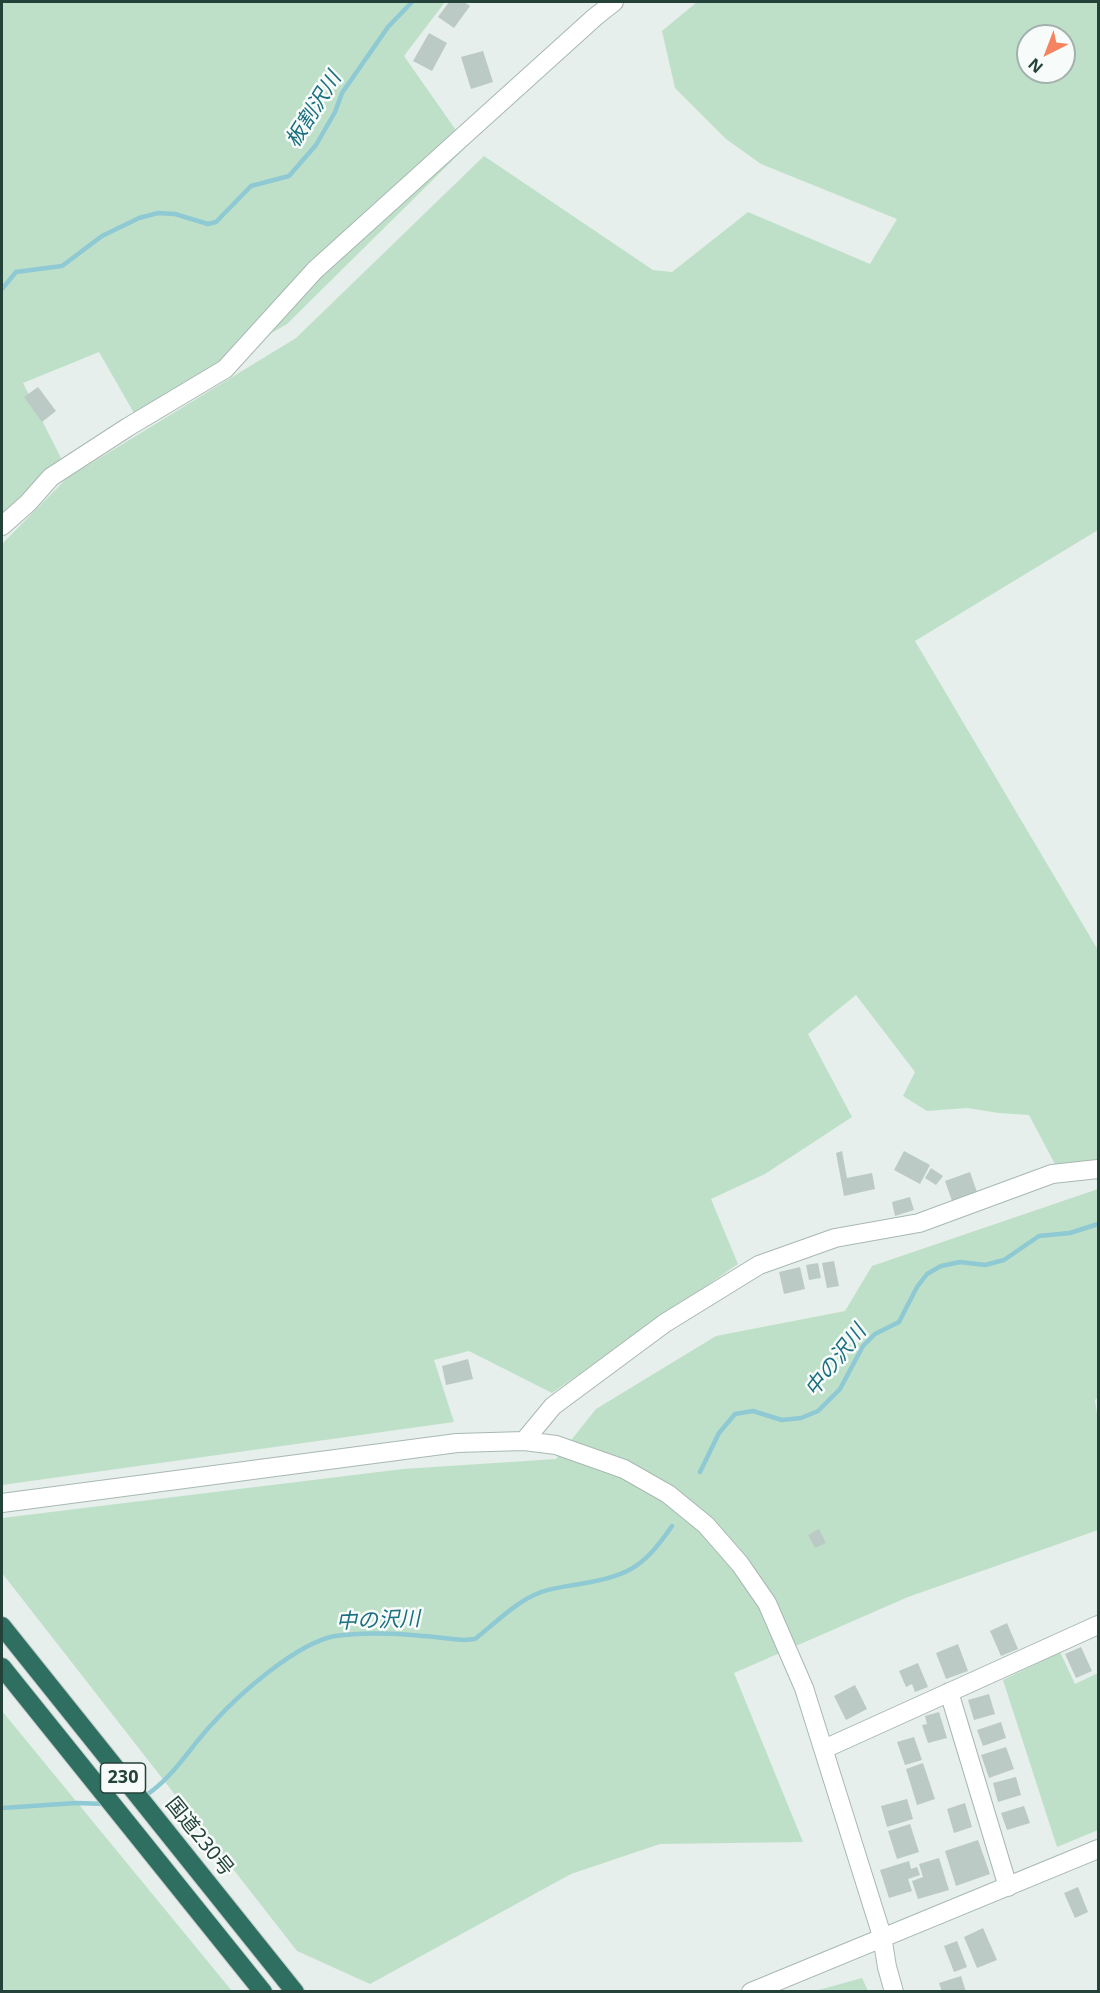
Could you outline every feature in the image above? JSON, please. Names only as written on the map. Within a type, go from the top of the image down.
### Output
[{"type":"highway","name":"国道230号","points":[[2,1626],[294,1992]]},
{"type":"highway","name":"230","points":[[2,1667],[263,1992]]},
{"type":"street","points":[[2,526],[28,503],[51,477],[120,432],[225,369],[315,270],[614,2]]},
{"type":"street","points":[[524,1441],[553,1406],[665,1323],[759,1265],[835,1238],[919,1223],[1052,1174],[1098,1169]]},
{"type":"street","points":[[2,1503],[457,1443],[524,1441],[556,1445],[624,1468],[668,1494],[706,1525],[740,1564],[767,1603],[804,1688],[824,1749],[882,1936],[894,1992]]},
{"type":"street","points":[[824,1749],[1098,1625]]},
{"type":"street","points":[[949,1692],[1008,1887]]},
{"type":"street","points":[[751,1992],[882,1936],[1098,1849]]},
{"type":"green space","points":[[2,2],[445,2],[404,56],[467,146],[287,324],[134,413],[99,352],[23,383],[61,458],[2,515]]},
{"type":"green space","points":[[697,2],[1098,2],[1098,530],[915,641],[1098,950],[1098,1163],[1057,1168],[1029,1115],[967,1108],[927,1111],[903,1096],[915,1072],[856,995],[808,1034],[852,1117],[765,1174],[711,1199],[738,1264],[552,1393],[469,1351],[434,1360],[454,1422],[2,1485],[2,544],[67,478],[296,338],[484,156],[653,270],[672,272],[748,212],[870,264],[897,219],[761,164],[726,139],[675,88],[662,31]]},
{"type":"green space","points":[[1098,1189],[1098,1397],[1095,1400],[1098,1421],[1098,1530],[908,1597],[734,1673],[803,1842],[660,1844],[571,1874],[370,1984],[297,1951],[2,1573],[2,1518],[403,1469],[556,1459],[596,1409],[716,1336],[845,1311],[872,1266]]},
{"type":"green space","points":[[1060,1652],[1075,1684],[1098,1673],[1098,1830],[1057,1847],[1003,1680]]},
{"type":"green space","points":[[2,1711],[232,1991],[2,1991]]},
{"type":"green space","points":[[862,1978],[868,1991],[815,1991]]},
{"type":"building","points":[[449,2],[464,2],[470,6],[454,28],[438,17]]},
{"type":"building","points":[[429,33],[447,43],[432,71],[413,61]]},
{"type":"building","points":[[483,51],[493,82],[471,89],[461,57]]},
{"type":"building","points":[[38,387],[56,411],[42,422],[24,397]]},
{"type":"building","points":[[842,1151],[847,1178],[872,1173],[875,1189],[844,1196],[836,1153]]},
{"type":"building","points":[[904,1151],[930,1165],[920,1184],[894,1170]]},
{"type":"building","points":[[931,1168],[943,1176],[936,1185],[925,1178]]},
{"type":"building","points":[[970,1172],[977,1192],[952,1201],[945,1181]]},
{"type":"building","points":[[910,1197],[914,1210],[895,1216],[892,1202]]},
{"type":"building","points":[[834,1261],[839,1286],[827,1288],[822,1263]]},
{"type":"building","points":[[818,1263],[821,1278],[809,1280],[806,1265]]},
{"type":"building","points":[[800,1267],[805,1289],[784,1294],[779,1272]]},
{"type":"building","points":[[468,1359],[473,1379],[446,1385],[442,1366]]},
{"type":"building","points":[[819,1529],[826,1543],[815,1548],[808,1535]]},
{"type":"building","points":[[1007,1623],[1018,1649],[1001,1656],[990,1631]]},
{"type":"building","points":[[958,1644],[968,1671],[946,1679],[936,1653]]},
{"type":"building","points":[[1081,1647],[1092,1671],[1076,1678],[1065,1654]]},
{"type":"building","points":[[918,1663],[928,1687],[915,1692],[912,1684],[906,1687],[899,1671]]},
{"type":"building","points":[[855,1685],[867,1709],[846,1720],[834,1696]]},
{"type":"building","points":[[989,1694],[995,1714],[974,1720],[968,1700]]},
{"type":"building","points":[[939,1712],[947,1738],[928,1743],[922,1725],[927,1724],[925,1716]]},
{"type":"building","points":[[1001,1722],[1006,1738],[983,1746],[977,1730]]},
{"type":"building","points":[[914,1737],[922,1760],[905,1765],[897,1742]]},
{"type":"building","points":[[1006,1747],[1014,1769],[989,1778],[981,1755]]},
{"type":"building","points":[[923,1763],[935,1799],[917,1805],[906,1769]]},
{"type":"building","points":[[1016,1777],[1021,1795],[998,1802],[993,1783]]},
{"type":"building","points":[[907,1799],[913,1819],[887,1827],[881,1806]]},
{"type":"building","points":[[965,1803],[972,1827],[954,1833],[947,1809]]},
{"type":"building","points":[[1024,1806],[1030,1823],[1007,1830],[1001,1813]]},
{"type":"building","points":[[910,1824],[919,1852],[897,1859],[888,1831]]},
{"type":"building","points":[[978,1840],[990,1874],[956,1886],[945,1851]]},
{"type":"building","points":[[939,1858],[949,1890],[918,1899],[912,1881],[923,1877],[919,1864]]},
{"type":"building","points":[[909,1861],[911,1869],[917,1867],[920,1875],[908,1879],[912,1891],[889,1898],[880,1870]]},
{"type":"building","points":[[1078,1887],[1088,1912],[1075,1918],[1064,1893]]},
{"type":"building","points":[[983,1928],[997,1960],[977,1968],[964,1937]]},
{"type":"building","points":[[957,1941],[967,1967],[954,1972],[944,1946]]},
{"type":"building","points":[[961,1976],[966,1992],[942,1992],[939,1983]]},
{"type":"waterway","name":"板割沢川","points":[[2,289],[16,272],[62,266],[102,236],[139,218],[158,213],[175,214],[208,224],[216,222],[251,186],[289,176],[316,145],[335,112],[342,93],[388,27],[412,2]]},
{"type":"waterway","name":"中の沢川","points":[[700,1472],[719,1433],[735,1414],[753,1411],[782,1420],[801,1418],[818,1411],[840,1389],[863,1346],[875,1334],[899,1322],[917,1287],[927,1274],[941,1266],[960,1262],[985,1265],[1004,1260],[1039,1236],[1070,1233],[1098,1224]]},
{"type":"waterway","name":"中の沢川","points":[[145,1796],[181,1762],[224,1711],[270,1671],[304,1648],[335,1636],[351,1634],[475,1639],[511,1609],[534,1595],[554,1588],[607,1578],[631,1569],[651,1553],[672,1526]]},
{"type":"waterway","name":"中の沢川","points":[[2,1808],[77,1803],[105,1804]]}]
